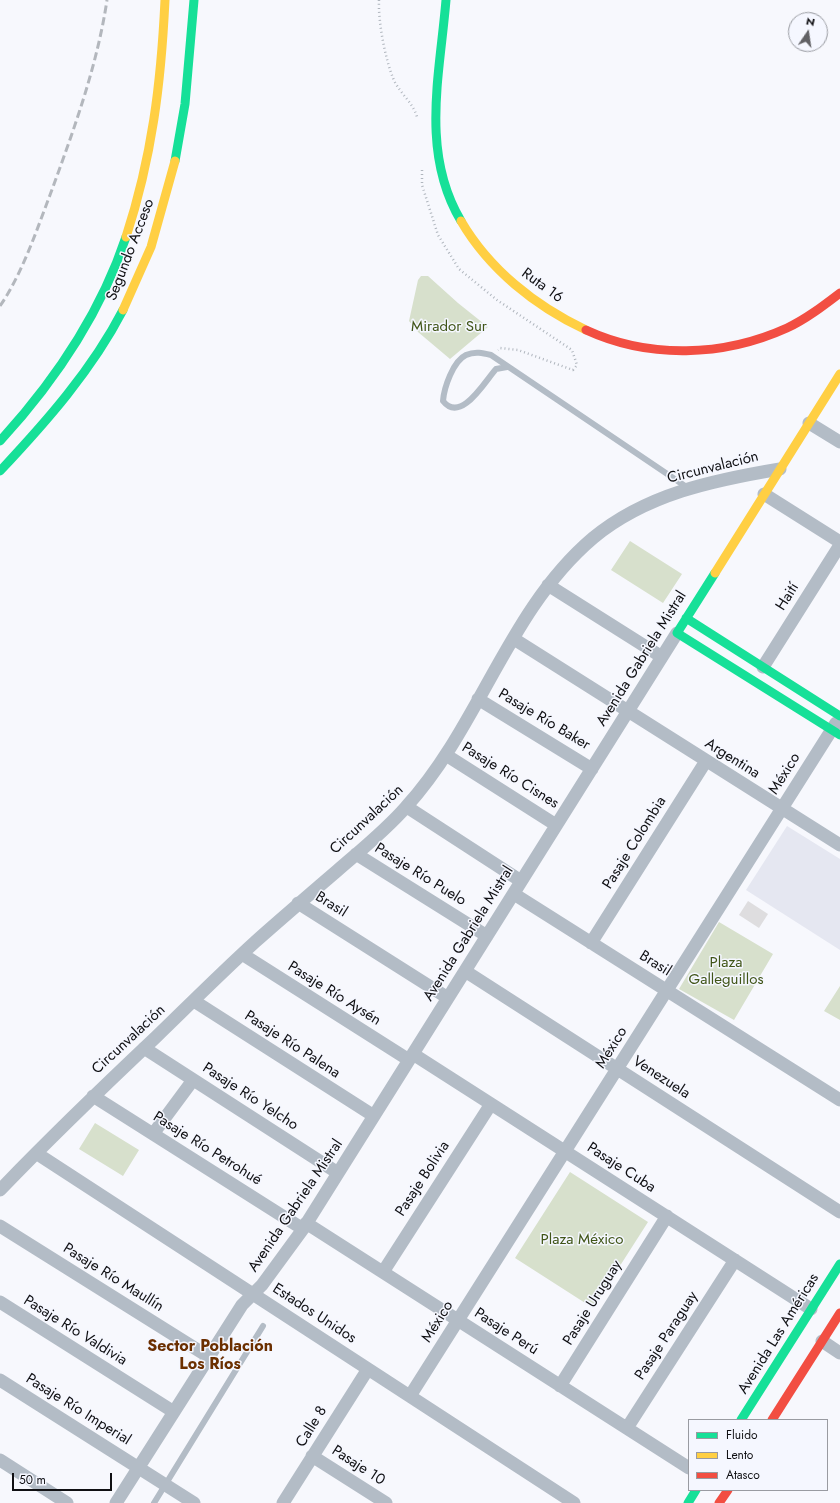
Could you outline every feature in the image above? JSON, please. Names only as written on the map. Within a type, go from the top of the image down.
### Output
[{"type":"main road","name":"Segundo Acceso","points":[[0,441],[26,413],[65,362],[96,308],[120,252],[132,218],[150,148],[160,81],[165,0]]},
{"type":"main road","name":"Segundo Acceso","points":[[0,471],[42,426],[102,346],[138,277],[161,215],[180,139],[188,79],[194,0]]},
{"type":"main road","name":"Ruta 16","points":[[446,0],[435,126],[438,156],[444,183],[460,219],[481,252],[504,276],[526,293],[565,320],[602,337],[642,348],[682,352],[722,349],[764,338],[804,319],[840,293]]},
{"type":"main road","name":"Avenida Gabriela Mistral","points":[[677,633],[840,374]]},
{"type":"main road","points":[[686,618],[840,716]]},
{"type":"main road","points":[[677,633],[836,732]]},
{"type":"main road","name":"Avenida Las Américas","points":[[742,1419],[840,1264]]},
{"type":"main road","points":[[773,1419],[840,1313]]},
{"type":"main road","points":[[688,1503],[695,1491]]},
{"type":"main road","points":[[719,1503],[727,1491]]},
{"type":"street","points":[[809,423],[840,442]]},
{"type":"street","name":"Circunvalación","points":[[0,1190],[93,1096],[242,954],[298,903],[356,854],[406,807],[446,755],[514,639],[548,585],[578,552],[612,524],[649,503],[688,488],[732,477],[780,469]]},
{"type":"street","points":[[764,494],[840,542]]},
{"type":"street","name":"Haití","points":[[763,667],[840,545]]},
{"type":"street","points":[[548,585],[662,657]]},
{"type":"street","name":"Avenida Gabriela Mistral","points":[[116,1503],[242,1305],[255,1294],[305,1226],[677,633]]},
{"type":"street","name":"Argentina","points":[[514,639],[840,845]]},
{"type":"street","name":"Pasaje Río Baker","points":[[478,699],[592,769]]},
{"type":"street","name":"México","points":[[410,1396],[782,809],[836,732],[840,716]]},
{"type":"street","name":"Pasaje Río Cisnes","points":[[446,755],[556,825]]},
{"type":"street","name":"Pasaje Colombia","points":[[592,943],[706,761]]},
{"type":"street","points":[[406,807],[521,882]]},
{"type":"street","name":"Pasaje Río Puelo","points":[[356,854],[487,936]]},
{"type":"street","name":"Brasil","points":[[514,894],[667,991],[838,1095]]},
{"type":"street","name":"Brasil","points":[[298,903],[448,998]]},
{"type":"street","name":"Pasaje Río Aysén","points":[[242,954],[411,1057]]},
{"type":"street","name":"Venezuela","points":[[465,971],[840,1212]]},
{"type":"street","name":"Pasaje Río Palena","points":[[194,1001],[374,1116]]},
{"type":"street","name":"Pasaje Río Yelcho","points":[[144,1048],[338,1173]]},
{"type":"street","name":"Pasaje Cuba","points":[[411,1057],[491,1104],[811,1309]]},
{"type":"street","points":[[152,1134],[193,1080]]},
{"type":"street","name":"Pasaje Río Petrohué","points":[[93,1096],[152,1134],[305,1226]]},
{"type":"street","name":"Pasaje Bolivia","points":[[383,1272],[491,1104]]},
{"type":"street","name":"Estados Unidos","points":[[36,1152],[574,1503]]},
{"type":"street","name":"Pasaje Uruguay","points":[[560,1386],[667,1216]]},
{"type":"street","name":"Pasaje Río Maullín","points":[[0,1226],[209,1357]]},
{"type":"street","name":"Pasaje Perú","points":[[305,1226],[383,1272],[688,1467]]},
{"type":"street","name":"Pasaje Paraguay","points":[[627,1428],[735,1260]]},
{"type":"street","name":"Pasaje Río Valdivia","points":[[0,1302],[174,1412]]},
{"type":"street","points":[[822,1341],[840,1353]]},
{"type":"street","name":"Calle 8","points":[[283,1503],[368,1369]]},
{"type":"street","name":"Pasaje Río Imperial","points":[[0,1380],[194,1503]]},
{"type":"street","name":"Pasaje 10","points":[[312,1456],[386,1503]]},
{"type":"street","points":[[0,1460],[67,1503]]},
{"type":"lane","points":[[507,367],[496,369],[472,399],[460,407],[453,408],[447,406],[443,401],[443,391],[450,374],[465,355],[478,352],[491,355],[688,488]]},
{"type":"lane","points":[[154,1503],[263,1326]]},
{"type":"shaded area","points":[[787,826],[840,859],[840,950],[746,890]]},
{"type":"green space","name":"Mirador Sur","points":[[421,276],[428,276],[488,327],[450,359],[418,332],[409,321],[418,280]]},
{"type":"green space","points":[[630,541],[682,574],[663,603],[611,570]]},
{"type":"green space","name":"Plaza Galleguillos","points":[[719,922],[773,954],[734,1020],[679,989]]},
{"type":"green space","points":[[840,986],[840,1020],[824,1011]]},
{"type":"green space","points":[[95,1123],[139,1150],[123,1176],[79,1149]]},
{"type":"green space","name":"Plaza México","points":[[570,1172],[648,1222],[593,1308],[515,1258]]},
{"type":"building","points":[[748,901],[768,914],[759,928],[739,915]]},
{"type":"railway","points":[[0,306],[8,294],[28,252],[67,147],[91,75],[103,25],[107,0]]},
{"type":"traffic: fast","points":[[175,161],[185,104],[194,0]]},
{"type":"traffic: fast","points":[[446,0],[437,84],[437,140],[441,168],[448,195],[461,221]]},
{"type":"traffic: fast","points":[[0,441],[39,395],[74,346],[103,293],[126,237]]},
{"type":"traffic: fast","points":[[0,471],[67,395],[97,354],[123,310]]},
{"type":"traffic: fast","points":[[715,573],[677,633],[840,735]]},
{"type":"traffic: fast","points":[[686,618],[840,716]]},
{"type":"traffic: fast","points":[[742,1419],[840,1264]]},
{"type":"traffic: fast","points":[[688,1503],[695,1491]]},
{"type":"traffic: slow","points":[[126,237],[149,149],[154,120],[161,61],[165,0]]},
{"type":"traffic: slow","points":[[123,310],[151,247],[175,161]]},
{"type":"traffic: slow","points":[[461,221],[485,255],[499,270],[531,298],[549,310],[586,330]]},
{"type":"traffic: slow","points":[[715,573],[840,374]]},
{"type":"traffic: jam","points":[[586,330],[635,346],[660,350],[686,351],[712,349],[737,345],[763,338],[787,328],[808,316],[840,293]]},
{"type":"traffic: jam","points":[[773,1419],[840,1313]]},
{"type":"traffic: jam","points":[[719,1503],[727,1491]]},
{"type":"district","name":"Sector Población Los Ríos","points":[[210,1356]]}]
